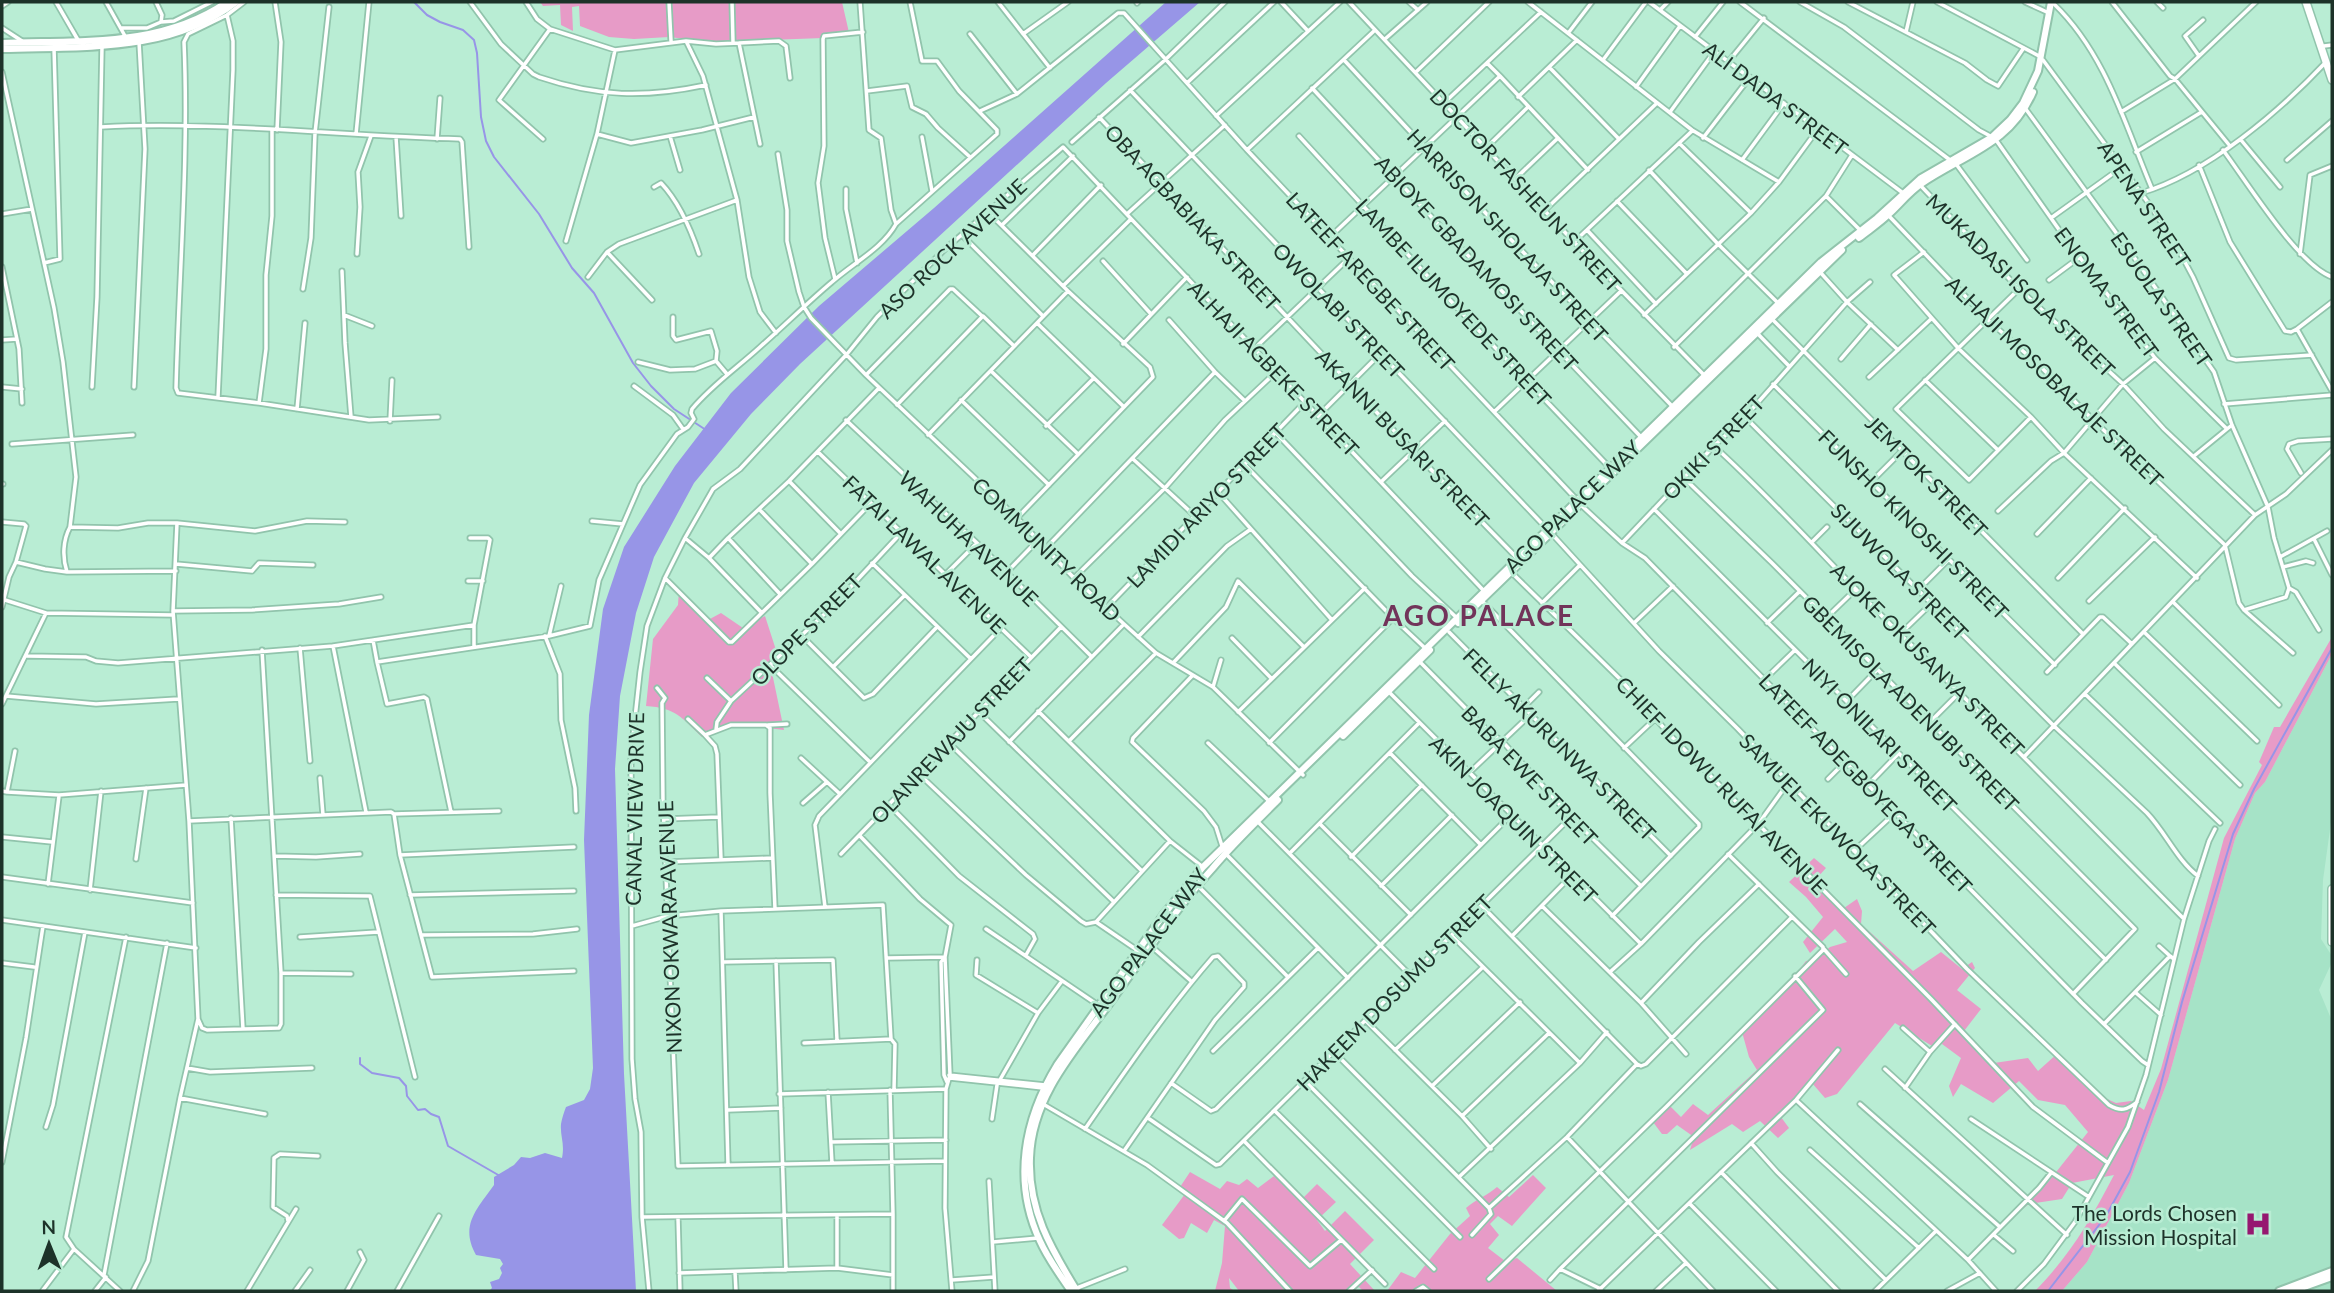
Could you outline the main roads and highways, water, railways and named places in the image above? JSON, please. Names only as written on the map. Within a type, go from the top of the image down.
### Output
[{"type":"main road","points":[[2,45],[126,38],[182,28],[227,2]]},
{"type":"main road","points":[[25,45],[54,48],[102,47],[139,42],[215,16],[236,2]]},
{"type":"main road","points":[[2307,2],[2328,46],[2332,69]]},
{"type":"main road","points":[[2307,2],[2332,80]]},
{"type":"main road","name":"AGO PALACE WAY","points":[[1994,138],[2023,103],[2035,80],[2053,3]]},
{"type":"main road","name":"AGO PALACE WAY","points":[[1579,502],[1819,271],[1950,160],[2013,126],[2035,88],[2053,3]]},
{"type":"main road","name":"AGO PALACE WAY","points":[[1074,1290],[1038,1238],[1028,1202],[1024,1152],[1030,1119],[1044,1086],[1168,909],[1203,867],[1258,822],[1484,590],[1550,532],[1611,468],[1821,262],[1903,193],[1933,173]]},
{"type":"main road","name":"AGO PALACE WAY","points":[[1074,1290],[1051,1250],[1034,1205],[1030,1158],[1037,1120],[1061,1068],[1224,851],[1270,802],[1513,573],[1533,548]]},
{"type":"main road","points":[[2332,889],[2332,942]]},
{"type":"main road","points":[[1168,909],[1174,916]]},
{"type":"main road","points":[[2279,1291],[2332,1271]]},
{"type":"main road","points":[[2293,1291],[2332,1277]]},
{"type":"waterway","points":[[414,2],[427,15],[463,30],[474,40],[481,117],[486,141],[494,157],[539,214],[572,268],[594,293],[633,363],[674,409],[706,430]]},
{"type":"waterway","points":[[2048,1291],[2106,1216],[2130,1172],[2159,1092],[2182,1002],[2233,834],[2254,789],[2332,648]]},
{"type":"waterway","points":[[360,1058],[360,1064],[372,1073],[399,1078],[406,1086],[407,1096],[418,1110],[425,1109],[439,1117],[448,1146],[500,1176]]},
{"type":"place","name":"The Lords Chosen Mission Hospital","points":[[2258,1224]]},
{"type":"district","name":"AGO PALACE","points":[[1479,615]]}]
